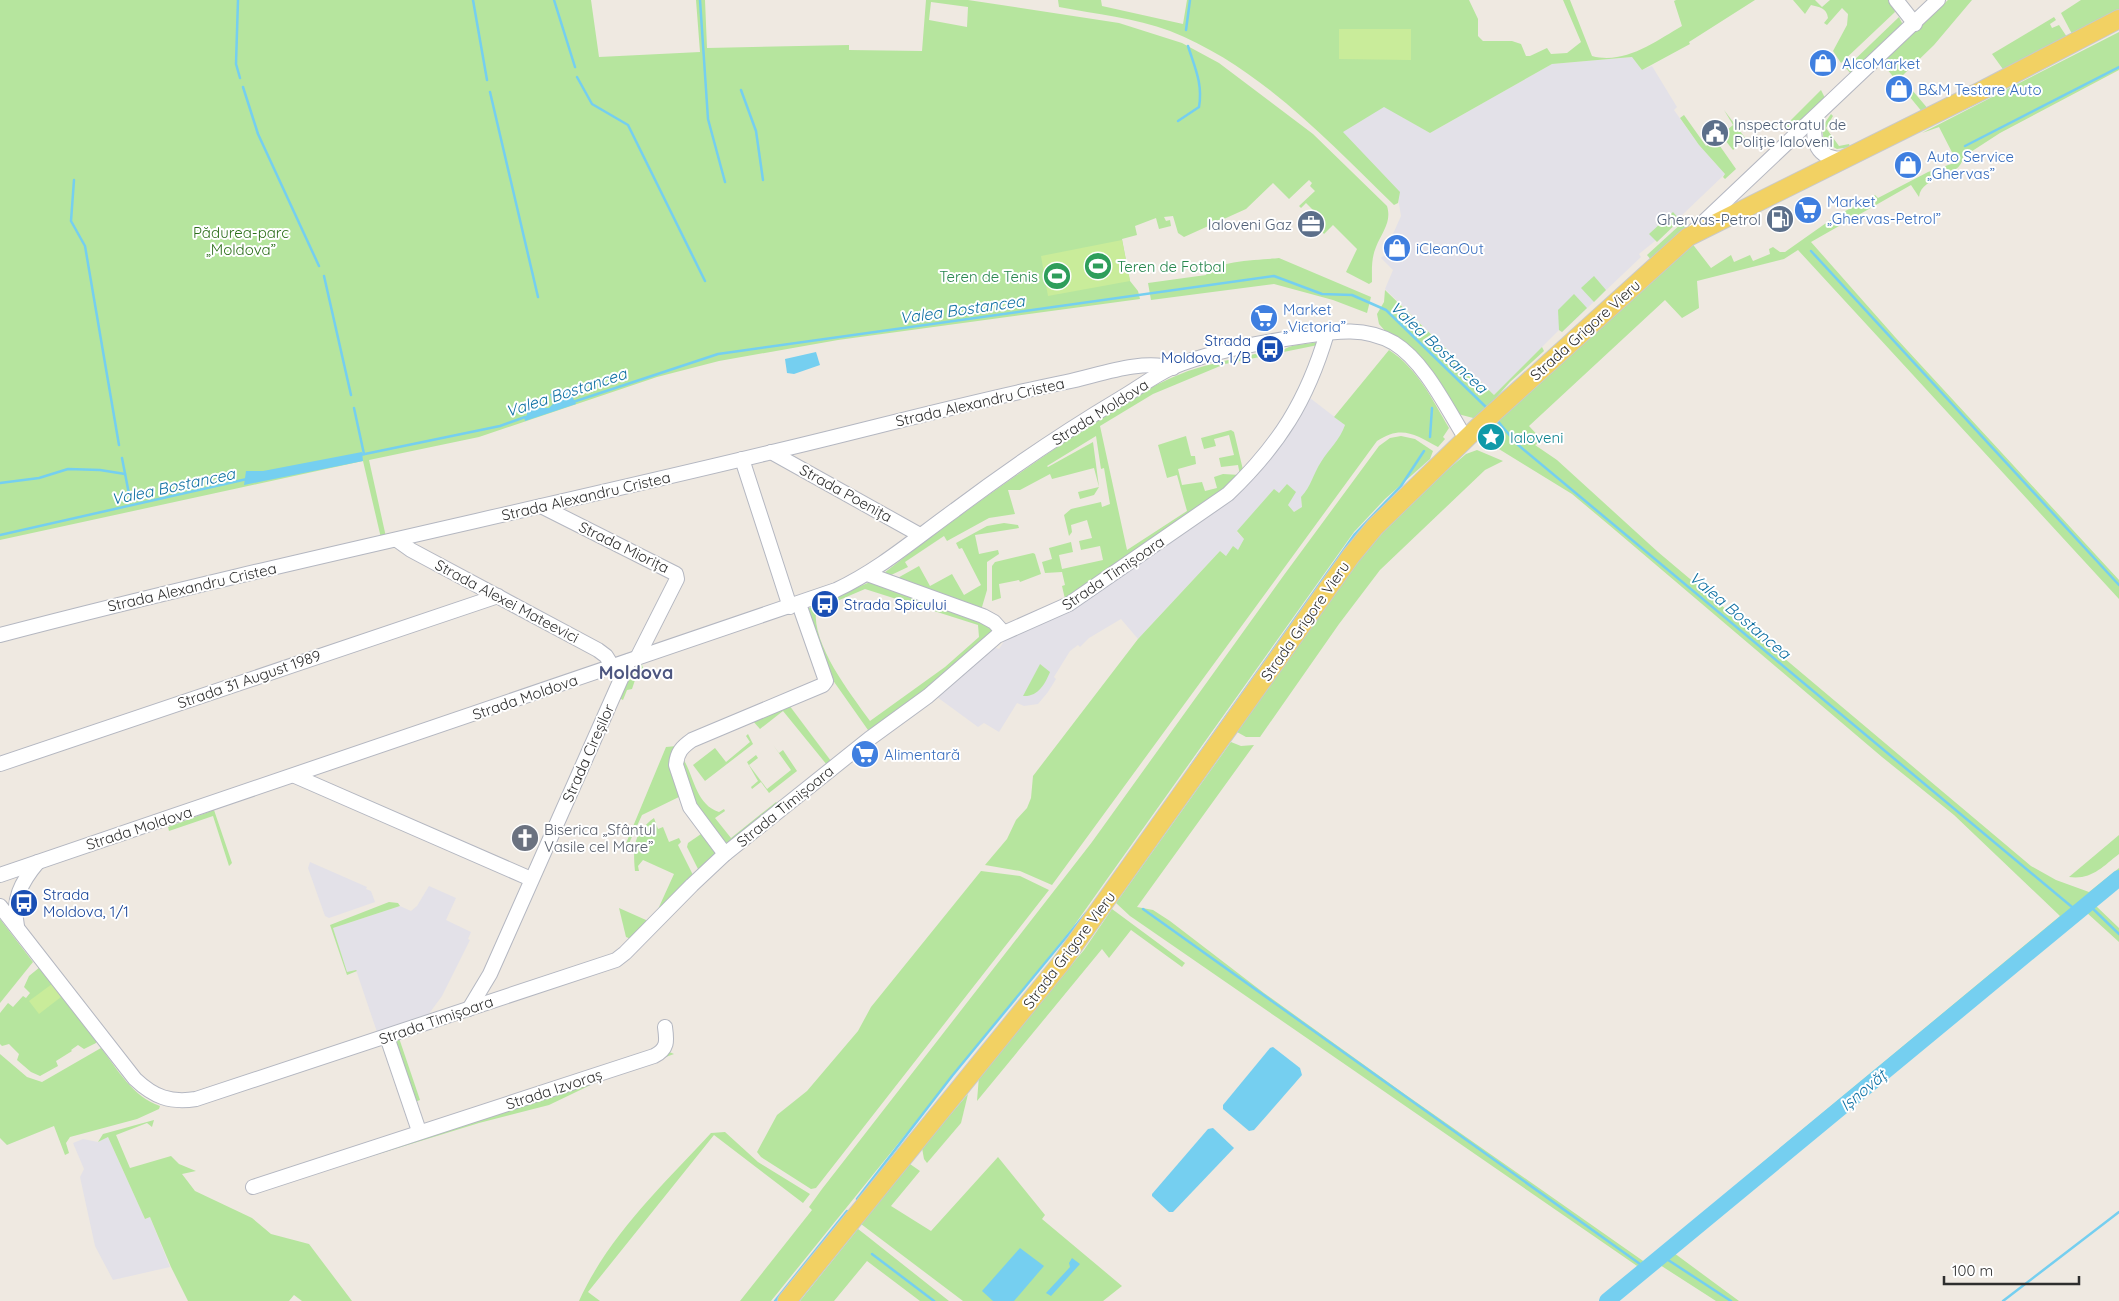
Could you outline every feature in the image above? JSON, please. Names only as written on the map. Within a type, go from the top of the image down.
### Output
[{"type":"main road","points":[[1688,237],[1846,159],[2119,19]]},
{"type":"main road","name":"Strada Grigore Vieru","points":[[787,1301],[1062,962],[1364,539],[1472,433],[1688,237]]},
{"type":"street","points":[[1896,0],[1915,24]]},
{"type":"street","name":"Strada Grigore Vieru","points":[[1688,237],[1915,24],[1938,0]]},
{"type":"street","points":[[1817,116],[1813,131],[1814,141],[1819,150],[1826,156],[1846,159]]},
{"type":"street","name":"Strada Moldova","points":[[0,874],[295,776],[836,590],[867,574],[1002,475],[1095,413],[1173,368],[1232,349],[1327,333],[1345,331],[1370,333],[1392,343],[1408,354],[1472,433]]},
{"type":"street","name":"Strada Timișoara","points":[[17,927],[135,1079],[157,1096],[178,1101],[196,1099],[616,960],[725,854],[869,739],[928,696],[1003,632],[1069,604],[1228,494],[1252,469],[1288,425],[1306,389],[1327,333]]},
{"type":"street","name":"Strada Alexandru Cristea","points":[[0,635],[150,596],[742,459],[930,412],[1136,366],[1158,364],[1173,368]]},
{"type":"street","name":"Strada Poenița","points":[[771,452],[920,535]]},
{"type":"street","points":[[742,459],[794,605]]},
{"type":"street","name":"Strada Miorița","points":[[541,506],[676,574],[676,583],[633,659]]},
{"type":"street","name":"Strada Alexei Mateevici","points":[[398,540],[411,550],[598,650],[606,656],[613,667]]},
{"type":"street","points":[[867,574],[988,618],[1003,632]]},
{"type":"street","name":"Strada 31 August 1989","points":[[0,764],[498,596]]},
{"type":"street","name":"Strada Timișoara","points":[[725,854],[690,807],[676,765],[678,752],[692,740],[822,685],[826,681],[794,605]]},
{"type":"street","name":"Strada Cireșilor","points":[[469,1009],[490,974],[531,879],[633,659]]},
{"type":"street","points":[[295,776],[531,879]]},
{"type":"street","points":[[17,927],[14,912],[20,887],[40,860]]},
{"type":"street","points":[[0,906],[17,927]]},
{"type":"street","name":"Strada Izvoraș","points":[[253,1187],[419,1131],[654,1056],[661,1053],[666,1045],[664,1027]]},
{"type":"street","points":[[387,1037],[419,1131]]},
{"type":"shaded area","points":[[1633,57],[1642,70],[1652,66],[1677,107],[1674,110],[1699,145],[1725,174],[1639,254],[1641,257],[1562,332],[1559,330],[1494,395],[1385,289],[1393,270],[1381,258],[1391,249],[1388,245],[1401,216],[1398,198],[1342,132],[1384,106],[1430,133],[1552,64]]},
{"type":"shaded area","points":[[1310,398],[1345,425],[1341,436],[1320,464],[1307,491],[1301,497],[1302,507],[1294,512],[1288,505],[1288,484],[1278,493],[1274,489],[1237,532],[1244,539],[1238,551],[1233,546],[1226,556],[1220,551],[1138,639],[1121,619],[1089,638],[1080,647],[1078,645],[1070,651],[1054,677],[1056,679],[1038,704],[1024,706],[1017,703],[999,732],[984,723],[978,727],[937,697],[948,688],[956,676],[994,647],[999,649],[1006,638],[1262,465],[1297,422]]},
{"type":"shaded area","points":[[310,862],[367,887],[366,889],[371,891],[375,902],[329,918],[325,916],[308,868]]},
{"type":"shaded area","points":[[429,886],[456,898],[446,920],[471,932],[468,939],[470,940],[442,996],[428,1015],[377,1032],[356,970],[347,973],[333,928],[400,906],[411,911],[417,906]]},
{"type":"shaded area","points":[[108,1137],[145,1219],[150,1217],[170,1267],[113,1280],[95,1246],[80,1177],[84,1169],[73,1143],[83,1139],[98,1142]]},
{"type":"green space","name":"Pădurea-parc „Moldova”","points":[[0,0],[591,0],[599,57],[700,52],[696,0],[705,0],[707,48],[849,45],[849,50],[922,51],[926,0],[968,0],[1119,23],[1182,43],[1219,63],[1313,134],[1387,206],[1388,217],[1386,227],[1374,251],[1372,282],[1369,284],[1346,272],[1357,249],[1333,225],[1324,234],[1318,227],[1324,221],[1306,203],[1301,208],[1299,206],[1315,191],[1310,186],[1312,183],[1309,180],[1289,199],[1273,183],[1246,209],[1184,237],[1178,233],[1173,216],[1164,217],[1166,221],[1170,220],[1171,226],[1159,229],[1156,218],[1135,226],[1137,235],[1122,239],[1130,281],[1138,291],[1140,299],[838,340],[719,361],[657,377],[479,437],[369,460],[386,537],[381,538],[363,461],[0,540]],"holes":[[[931,2],[968,7],[967,27],[929,20]]]},
{"type":"green space","points":[[1058,0],[1101,0],[1102,6],[1183,24],[1187,0],[1469,0],[1478,19],[1478,36],[1483,41],[1512,41],[1521,44],[1526,56],[1530,56],[1547,48],[1551,54],[1567,53],[1581,42],[1563,0],[1570,0],[1592,56],[1604,58],[1616,57],[1640,50],[1682,26],[1674,1],[1676,0],[1755,0],[1689,42],[1690,44],[1642,70],[1632,57],[1552,64],[1430,133],[1384,107],[1343,132],[1400,192],[1398,203],[1394,205],[1290,107],[1233,64],[1202,46],[1170,31],[1129,20],[1059,7]]},
{"type":"green space","points":[[1793,0],[1815,0],[1822,7],[1830,0],[1891,0],[1895,12],[1841,63],[1833,51],[1847,25],[1848,14],[1842,8],[1827,25],[1824,23],[1828,18],[1827,15],[1820,7],[1811,5],[1805,14]]},
{"type":"green space","points":[[1948,0],[1972,0],[1934,45],[1901,77],[1929,110],[1923,113],[1882,63]]},
{"type":"green space","points":[[2081,0],[2119,0],[2119,9],[2072,34],[2061,13]]},
{"type":"green space","points":[[1899,17],[1903,25],[1851,74],[1846,68]]},
{"type":"green space","points":[[2054,17],[2056,20],[2050,24],[2052,28],[2059,25],[2067,37],[2005,72],[1992,54]]},
{"type":"green space","points":[[1339,29],[1411,29],[1411,60],[1339,59]]},
{"type":"green space","points":[[2119,32],[2119,70],[2000,133],[1963,157],[1961,164],[1956,169],[1927,184],[1919,197],[1911,185],[1811,242],[1895,337],[2119,580],[2119,599],[1798,250],[1784,259],[1697,281],[1699,308],[1682,318],[1665,300],[1529,426],[1543,441],[1535,445],[1557,460],[1658,552],[2031,866],[2056,880],[2089,892],[2119,868],[2119,885],[2095,905],[2119,928],[2119,942],[2086,912],[1674,1253],[1739,1301],[1716,1301],[1660,1265],[1616,1301],[1600,1301],[1640,1268],[1130,916],[1116,903],[1231,742],[1241,746],[1254,745],[1137,907],[1153,910],[1170,921],[1264,993],[1646,1263],[1756,1168],[2060,916],[1954,815],[1882,757],[1572,494],[1494,446],[1484,435],[1486,427],[1691,242],[1711,268],[1731,255],[1734,262],[1750,255],[1753,261],[1770,254],[1769,249],[1773,247],[1780,252],[1785,252],[1836,216],[1875,195],[1878,198],[1928,172],[1957,162],[1939,127],[1922,133]]},
{"type":"green space","points":[[1821,90],[1825,98],[1789,133],[1784,127]]},
{"type":"green space","points":[[1724,110],[1746,139],[1733,150],[1721,135],[1733,125]]},
{"type":"green space","points":[[1831,114],[1833,116],[1826,128],[1839,146],[1849,144],[1850,147],[1837,149],[1824,142],[1822,127]]},
{"type":"green space","points":[[1684,115],[1706,146],[1715,139],[1736,169],[1725,179],[1723,177],[1725,174],[1699,145],[1680,118]]},
{"type":"green space","points":[[1673,212],[1680,220],[1657,242],[1649,234]]},
{"type":"green space","points":[[1682,223],[1685,227],[1684,232],[1652,261],[1647,255]]},
{"type":"green space","name":"Teren de Fotbal","points":[[1122,240],[1130,281],[1048,296],[1041,256]]},
{"type":"green space","points":[[1279,258],[1371,297],[1367,313],[1333,300],[1274,284],[1151,300],[1148,283],[1206,275],[1210,270],[1218,266],[1228,264]]},
{"type":"green space","points":[[1594,276],[1606,290],[1594,302],[1581,288]]},
{"type":"green space","points":[[1385,290],[1494,395],[1542,347],[1544,351],[1510,382],[1477,419],[1458,414],[1379,324],[1377,314],[1384,302]]},
{"type":"green space","points":[[1574,294],[1587,308],[1562,332],[1559,330],[1558,310]]},
{"type":"green space","points":[[1317,342],[1318,345],[1225,364],[1153,394],[1100,426],[1127,550],[1187,511],[1177,475],[1167,478],[1158,445],[1186,436],[1191,456],[1195,456],[1196,464],[1178,469],[1182,485],[1202,482],[1205,491],[1217,488],[1214,477],[1223,474],[1240,475],[1238,465],[1221,467],[1219,458],[1234,455],[1229,435],[1214,439],[1216,446],[1204,449],[1201,438],[1231,430],[1234,432],[1244,474],[1233,486],[1065,599],[1062,586],[1065,585],[1062,572],[1045,573],[1042,562],[1052,559],[1049,548],[1071,542],[1073,552],[1059,555],[1062,569],[1103,560],[1100,546],[1081,550],[1079,541],[1092,538],[1087,520],[1071,525],[1072,532],[1069,536],[1064,515],[1071,509],[1101,502],[1102,507],[1110,504],[1104,468],[1101,469],[1096,436],[1047,466],[1093,442],[1099,487],[1094,468],[1052,479],[1050,474],[1020,490],[1008,490],[1015,514],[989,518],[947,541],[944,536],[905,562],[908,567],[889,576],[884,573],[952,521],[1045,455],[1141,393],[1188,371],[1255,354],[1273,353],[1292,346]]},
{"type":"green space","points":[[1389,350],[1408,366],[1430,396],[1449,428],[1443,437],[1445,439],[1438,447],[1415,435],[1401,432],[1393,433],[1377,441],[1052,885],[1020,871],[985,865],[1007,839],[1016,820],[1027,808],[1031,798],[1033,776],[1138,639],[1220,551],[1226,556],[1233,546],[1238,550],[1244,539],[1237,531],[1274,489],[1279,493],[1287,484],[1296,492],[1288,505],[1294,512],[1302,507],[1301,497],[1345,425],[1334,417]]},
{"type":"green space","points":[[1401,436],[1415,439],[1433,451],[1430,459],[1385,499],[1354,532],[1073,927],[771,1301],[740,1301],[812,1210],[809,1207],[822,1189],[1092,842],[1379,446],[1390,438]]},
{"type":"green space","points":[[1477,450],[1503,461],[1485,470],[1380,570],[1339,624],[1260,737],[1246,737],[1237,732],[1358,558],[1416,497],[1466,454]]},
{"type":"green space","points":[[1099,487],[1094,495],[1080,499],[1078,492]]},
{"type":"green space","points":[[1004,523],[1018,525],[1019,528],[975,535],[979,554],[998,550],[999,554],[987,562],[987,590],[982,607],[979,608],[894,580],[919,566],[930,586],[952,574],[964,595],[981,585],[962,548],[959,549],[956,543],[987,526]]},
{"type":"green space","points":[[1035,554],[1041,574],[1020,582],[1019,580],[999,584],[1001,598],[992,601],[992,566],[995,562]]},
{"type":"green space","points":[[870,582],[989,622],[992,628],[991,633],[938,683],[872,731],[868,730],[825,669],[807,616],[809,608]],"holes":[[[865,589],[978,625],[979,637],[945,667],[870,721],[843,683],[826,653],[816,624],[816,610]]]},
{"type":"green space","points":[[1040,664],[1050,672],[1046,681],[1037,692],[1023,696]]},
{"type":"green space","points":[[642,665],[645,674],[636,677],[632,689],[627,690],[623,700],[619,698],[631,669]]},
{"type":"green space","points":[[789,705],[831,761],[827,765],[783,711],[760,729],[752,720]]},
{"type":"green space","points":[[748,734],[753,744],[705,781],[693,765],[715,748],[726,762],[750,742],[746,736]]},
{"type":"green space","points":[[773,745],[779,753],[783,750],[797,771],[769,793],[761,782],[752,789],[751,787],[758,781],[747,762],[756,755],[758,758],[749,765],[767,789],[791,770]]},
{"type":"green space","points":[[677,746],[681,796],[642,815],[625,852],[622,853],[666,747]]},
{"type":"green space","points":[[680,754],[704,802],[719,812],[724,809],[725,811],[715,818],[731,838],[776,802],[778,804],[730,842],[725,843],[698,815]]},
{"type":"green space","points":[[214,810],[232,863],[229,866],[213,816],[169,831],[168,827]]},
{"type":"green space","points":[[654,818],[658,829],[663,827],[669,842],[679,838],[681,842],[678,845],[694,877],[654,918],[674,874],[643,860],[638,866],[639,871],[635,871],[634,855],[638,835]]},
{"type":"green space","points":[[701,834],[705,835],[716,852],[716,858],[699,871],[687,847],[688,843]]},
{"type":"green space","points":[[2119,835],[2119,854],[2096,872],[2084,876],[2069,877]]},
{"type":"green space","points":[[981,871],[1020,876],[1049,890],[816,1188],[811,1189],[761,1157],[757,1152],[777,1115],[807,1091],[858,1031],[871,1007]]},
{"type":"green space","points":[[389,902],[398,903],[400,906],[333,928],[347,972],[357,971],[347,975],[330,925]]},
{"type":"green space","points":[[619,908],[646,920],[646,924],[631,939],[626,937]]},
{"type":"green space","points":[[1112,909],[1185,963],[1182,967],[1131,930],[1109,958],[1102,949],[977,1101],[979,1076],[1084,950]]},
{"type":"green space","points":[[0,919],[33,962],[0,1003]]},
{"type":"green space","points":[[40,967],[97,1039],[96,1043],[84,1049],[78,1045],[56,1061],[58,1066],[40,1076],[31,1072],[17,1060],[19,1054],[9,1044],[2,1046],[0,1044],[0,1013],[8,1003],[13,1007],[23,996],[26,998],[30,993],[24,987],[29,976]]},
{"type":"green space","points":[[52,984],[61,997],[39,1014],[29,1001]]},
{"type":"green space","points":[[399,1038],[420,1100],[412,1103],[393,1040]]},
{"type":"green space","points":[[101,1048],[127,1082],[150,1102],[160,1106],[159,1109],[137,1119],[70,1137],[66,1143],[69,1153],[65,1155],[54,1126],[7,1145],[0,1138],[0,1054],[27,1077],[42,1082]]},
{"type":"green space","points":[[667,1051],[674,1054],[599,1081],[549,1105],[479,1123],[265,1189]]},
{"type":"green space","points":[[968,1094],[961,1123],[927,1163],[924,1159],[922,1148]]},
{"type":"green space","points":[[154,1120],[152,1127],[147,1123],[116,1135],[130,1168],[171,1156],[179,1164],[196,1171],[182,1174],[195,1191],[252,1218],[271,1234],[309,1244],[352,1301],[302,1301],[294,1295],[289,1301],[188,1301],[150,1217],[145,1219],[108,1137],[98,1142],[103,1134]]},
{"type":"green space","points":[[725,1132],[758,1162],[810,1194],[803,1203],[714,1135],[588,1292],[600,1301],[579,1301],[591,1277],[606,1254],[638,1212],[711,1133]]},
{"type":"green space","points":[[998,1157],[1045,1215],[1042,1219],[1122,1286],[1103,1301],[963,1301],[861,1224],[910,1164],[920,1171],[891,1206],[931,1231]]},
{"type":"green space","points":[[858,1229],[949,1301],[920,1301],[867,1261],[834,1301],[800,1301]]},
{"type":"water","points":[[816,352],[820,365],[794,374],[787,373],[785,359]]},
{"type":"water","points":[[568,388],[576,404],[525,421],[524,417],[527,415],[526,408],[549,408],[553,404],[550,394]]},
{"type":"water","points":[[362,452],[363,461],[244,485],[246,471],[263,471]]},
{"type":"water","points":[[1273,1047],[1300,1068],[1302,1075],[1254,1130],[1249,1131],[1223,1109],[1223,1105],[1270,1048]]},
{"type":"water","points":[[1213,1128],[1234,1148],[1173,1212],[1169,1212],[1152,1194],[1208,1129]]},
{"type":"water","points":[[1020,1248],[1044,1266],[1014,1301],[993,1301],[982,1291]]},
{"type":"water","points":[[1072,1258],[1080,1264],[1051,1296],[1046,1293],[1070,1267],[1069,1263]]},
{"type":"waterway","points":[[238,0],[236,64],[240,78]]},
{"type":"waterway","points":[[473,0],[487,80]]},
{"type":"waterway","points":[[554,0],[575,67]]},
{"type":"waterway","points":[[700,0],[708,119],[725,182]]},
{"type":"waterway","points":[[1186,30],[1190,0]]},
{"type":"waterway","points":[[1178,121],[1199,107],[1199,83],[1188,46]]},
{"type":"waterway","points":[[1965,146],[2119,67]]},
{"type":"waterway","points":[[577,77],[592,104],[628,125],[705,281]]},
{"type":"waterway","points":[[243,87],[258,134],[319,266]]},
{"type":"waterway","points":[[741,90],[756,131],[763,180]]},
{"type":"waterway","points":[[490,92],[538,297]]},
{"type":"waterway","points":[[74,180],[71,221],[85,246],[119,445]]},
{"type":"waterway","points":[[1811,251],[2119,585]]},
{"type":"waterway","points":[[324,276],[351,395]]},
{"type":"waterway","name":"Valea Bostancea","points":[[573,402],[718,354],[1274,276],[1322,294],[1352,295],[1386,310],[1488,409]]},
{"type":"waterway","points":[[354,408],[364,454]]},
{"type":"waterway","points":[[1430,437],[1432,408]]},
{"type":"waterway","name":"Valea Bostancea","points":[[360,455],[500,426],[525,417]]},
{"type":"waterway","name":"Valea Bostancea","points":[[1496,419],[1517,444],[2078,912]]},
{"type":"waterway","points":[[1191,766],[1355,534],[1401,486],[1424,451]]},
{"type":"waterway","points":[[122,458],[129,494]]},
{"type":"waterway","points":[[0,483],[39,478],[68,469],[100,470],[125,474]]},
{"type":"waterway","name":"Valea Bostancea","points":[[0,535],[247,479]]},
{"type":"waterway","name":"Ișnovăț","points":[[1607,1301],[2119,878]]},
{"type":"waterway","points":[[2088,904],[2119,934]]},
{"type":"waterway","points":[[1143,909],[1647,1269]]},
{"type":"waterway","points":[[857,1199],[952,1076],[1086,913]]},
{"type":"waterway","points":[[775,1301],[847,1211]]},
{"type":"waterway","points":[[2003,1301],[2119,1212]]},
{"type":"waterway","points":[[872,1254],[934,1301]]},
{"type":"waterway","points":[[1662,1256],[1731,1301]]},
{"type":"place","name":"AlcoMarket","points":[[1823,63]]},
{"type":"place","name":"B&M Testare Auto","points":[[1899,89]]},
{"type":"place","name":"Inspectoratul de Poliție Ialoveni","points":[[1715,133]]},
{"type":"place","name":"Auto Service „Ghervas”","points":[[1908,165]]},
{"type":"place","name":"Market „Ghervas-Petrol”","points":[[1808,210]]},
{"type":"place","name":"Ghervas-Petrol","points":[[1780,219]]},
{"type":"place","name":"Ialoveni Gaz","points":[[1311,224]]},
{"type":"place","name":"iCleanOut","points":[[1397,248]]},
{"type":"place","name":"Teren de Fotbal","points":[[1098,266]]},
{"type":"place","name":"Teren de Tenis","points":[[1057,276]]},
{"type":"place","name":"Market „Victoria”","points":[[1264,318]]},
{"type":"place","name":"Strada Moldova, 1/B","points":[[1270,349]]},
{"type":"place","name":"Ialoveni","points":[[1491,437]]},
{"type":"place","name":"Strada Spicului","points":[[825,604]]},
{"type":"place","name":"Alimentară","points":[[865,754]]},
{"type":"place","name":"Biserica „Sfântul Vasile cel Mare”","points":[[525,838]]},
{"type":"place","name":"Strada Moldova, 1/1","points":[[24,903]]},
{"type":"district","name":"Moldova","points":[[636,672]]}]
